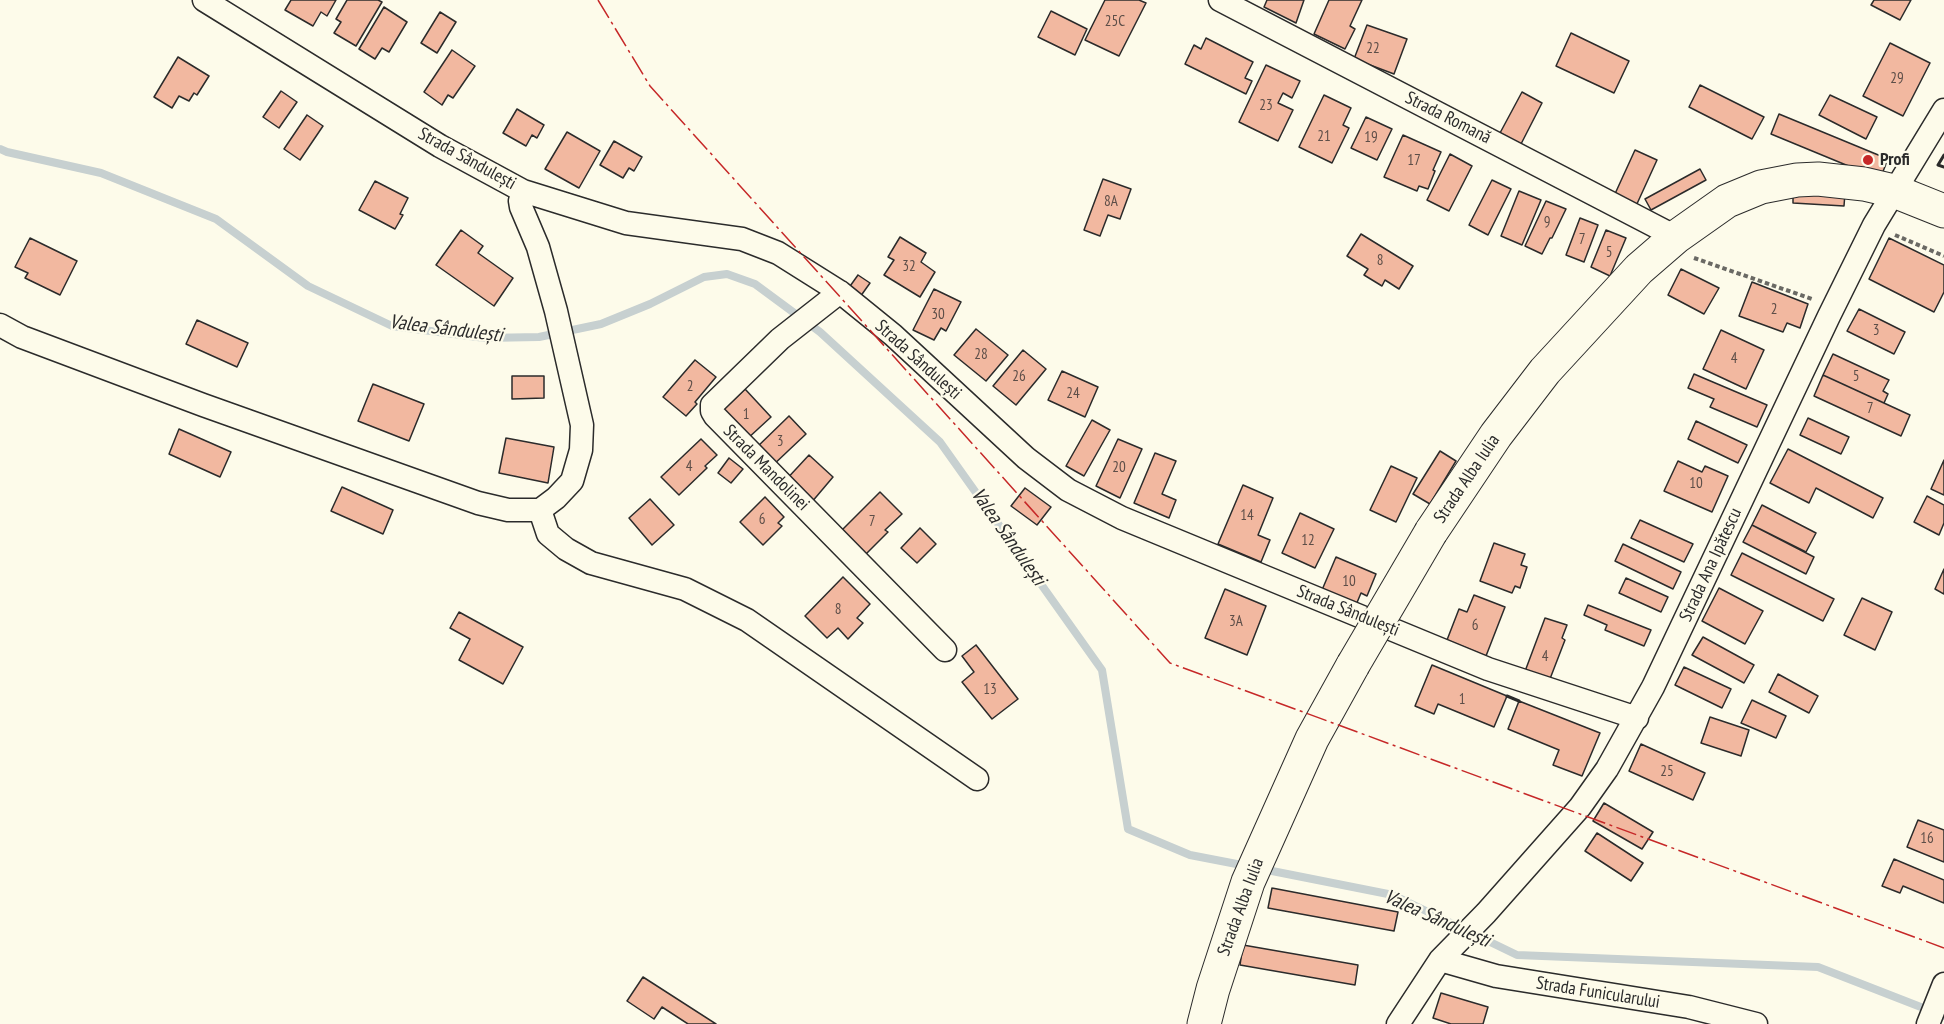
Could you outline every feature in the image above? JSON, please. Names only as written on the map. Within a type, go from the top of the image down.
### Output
[{"type":"main road","name":"Strada Alba Iulia","points":[[1204,1024],[1213,988],[1248,882],[1295,775],[1331,703],[1431,532],[1496,435],[1545,371],[1639,269],[1669,242],[1727,201],[1761,187],[1797,180],[1818,179],[1864,184],[1894,191],[1944,211]]},
{"type":"street","name":"Strada Sândulești","points":[[204,0],[440,146],[523,190],[626,223],[742,239],[778,253],[840,291],[892,335],[1026,459],[1068,490],[1122,518],[1488,669],[1636,718]]},
{"type":"street","name":"Strada Romană","points":[[1220,0],[1669,242]]},
{"type":"street","name":"Strada Ana Ipătescu","points":[[1398,1024],[1447,953],[1486,913],[1580,807],[1607,769],[1636,718],[1874,225],[1944,110]]},
{"type":"street","points":[[0,325],[22,337],[192,401],[478,503],[508,510],[540,510],[556,498],[572,481],[581,450],[582,425],[556,311],[538,247],[521,207],[523,190]]},
{"type":"street","name":"Strada Mandolinei","points":[[840,291],[780,339],[712,405],[712,411],[945,650]]},
{"type":"street","points":[[540,510],[548,534],[566,549],[591,563],[685,588],[747,620],[977,779]]},
{"type":"street","name":"Strada Funicularului","points":[[1447,953],[1496,976],[1689,1007],[1756,1024]]},
{"type":"street","points":[[1928,1024],[1944,984]]},
{"type":"path","points":[[1874,225],[1944,256]]},
{"type":"path","points":[[1669,242],[1834,307]]},
{"type":"building","points":[[291,0],[336,0],[327,16],[321,12],[313,26],[285,10]]},
{"type":"building","points":[[347,0],[382,2],[356,46],[334,33],[341,22],[336,19]]},
{"type":"building","points":[[1105,0],[1139,0],[1146,3],[1119,56],[1085,40]]},
{"type":"building","points":[[1267,0],[1304,0],[1296,23],[1264,7]]},
{"type":"building","points":[[1329,0],[1362,0],[1350,26],[1355,29],[1345,49],[1314,34]]},
{"type":"building","points":[[1874,0],[1911,0],[1900,20],[1871,5]]},
{"type":"building","points":[[384,7],[407,22],[389,52],[382,48],[375,59],[359,49]]},
{"type":"building","points":[[1051,11],[1087,29],[1075,55],[1038,37]]},
{"type":"building","points":[[440,12],[456,22],[437,53],[421,43]]},
{"type":"building","points":[[1367,25],[1407,39],[1394,74],[1354,59]]},
{"type":"building","points":[[1571,33],[1629,61],[1614,93],[1556,66]]},
{"type":"building","points":[[1206,38],[1253,62],[1245,78],[1252,81],[1246,94],[1185,64],[1194,45],[1201,49]]},
{"type":"building","points":[[1890,43],[1930,63],[1903,116],[1863,96]]},
{"type":"building","points":[[452,50],[475,66],[453,98],[448,95],[442,105],[424,92]]},
{"type":"building","points":[[178,57],[209,76],[197,95],[194,93],[189,101],[179,96],[172,108],[154,97]]},
{"type":"building","points":[[1266,65],[1300,81],[1292,98],[1283,93],[1278,103],[1293,110],[1278,141],[1239,122]]},
{"type":"building","points":[[1700,85],[1764,117],[1752,139],[1689,107]]},
{"type":"building","points":[[281,91],[297,102],[279,128],[263,117]]},
{"type":"building","points":[[1522,92],[1542,103],[1521,144],[1500,133]]},
{"type":"building","points":[[1324,95],[1351,108],[1343,125],[1349,128],[1332,163],[1299,147]]},
{"type":"building","points":[[1830,95],[1877,117],[1866,139],[1819,115]]},
{"type":"building","points":[[517,109],[544,125],[537,138],[532,135],[526,146],[503,133]]},
{"type":"building","points":[[1779,114],[1888,159],[1880,179],[1771,134]]},
{"type":"building","points":[[307,115],[323,126],[300,160],[284,149]]},
{"type":"building","points":[[1366,117],[1392,129],[1377,160],[1351,148]]},
{"type":"building","points":[[567,132],[600,151],[579,188],[545,169]]},
{"type":"building","points":[[1403,135],[1441,152],[1428,189],[1419,186],[1417,191],[1384,177]]},
{"type":"building","points":[[614,141],[642,157],[634,171],[629,168],[623,178],[600,165]]},
{"type":"building","points":[[1635,150],[1657,160],[1636,206],[1614,196]]},
{"type":"building","points":[[1450,154],[1472,166],[1449,211],[1427,200]]},
{"type":"building","points":[[1700,169],[1706,180],[1651,210],[1645,199]]},
{"type":"building","points":[[1103,179],[1131,189],[1120,219],[1108,215],[1100,236],[1084,230]]},
{"type":"building","points":[[1492,180],[1511,189],[1488,235],[1469,225]]},
{"type":"building","points":[[375,181],[408,198],[400,214],[403,215],[395,229],[359,210]]},
{"type":"building","points":[[1519,191],[1541,200],[1522,245],[1501,236]]},
{"type":"building","points":[[1793,192],[1845,193],[1844,206],[1793,203]]},
{"type":"building","points":[[1546,201],[1566,209],[1542,254],[1525,246]]},
{"type":"building","points":[[1580,218],[1598,225],[1584,262],[1566,255]]},
{"type":"building","points":[[461,230],[483,246],[478,253],[513,278],[494,306],[436,265]]},
{"type":"building","points":[[1606,230],[1626,238],[1610,276],[1591,267]]},
{"type":"building","points":[[1361,234],[1413,266],[1399,289],[1385,280],[1382,286],[1364,275],[1368,269],[1347,256]]},
{"type":"building","points":[[900,237],[926,253],[921,262],[935,272],[920,297],[884,275],[894,260],[888,257]]},
{"type":"building","points":[[30,238],[77,261],[60,295],[25,278],[28,273],[15,267]]},
{"type":"building","points":[[1889,238],[1944,265],[1944,292],[1934,312],[1869,279]]},
{"type":"building","points":[[1681,269],[1719,288],[1704,314],[1668,295]]},
{"type":"building","points":[[858,275],[870,283],[860,297],[848,289]]},
{"type":"building","points":[[1752,282],[1808,304],[1800,328],[1787,323],[1783,332],[1739,316]]},
{"type":"building","points":[[934,289],[961,302],[946,331],[941,328],[934,340],[913,330]]},
{"type":"building","points":[[1859,309],[1905,332],[1894,354],[1847,331]]},
{"type":"building","points":[[197,320],[248,343],[237,367],[186,344]]},
{"type":"building","points":[[976,329],[1008,355],[986,381],[954,355]]},
{"type":"building","points":[[1721,330],[1764,350],[1746,389],[1703,369]]},
{"type":"building","points":[[1023,350],[1046,369],[1016,405],[993,386]]},
{"type":"building","points":[[1833,354],[1889,380],[1883,391],[1888,394],[1884,403],[1823,375]]},
{"type":"building","points":[[695,360],[716,377],[686,416],[663,397]]},
{"type":"building","points":[[1062,371],[1098,387],[1085,417],[1048,400]]},
{"type":"building","points":[[1694,374],[1767,405],[1757,427],[1710,407],[1714,399],[1688,388]]},
{"type":"building","points":[[1823,375],[1910,415],[1901,436],[1814,396]]},
{"type":"building","points":[[512,376],[544,376],[544,398],[512,399]]},
{"type":"building","points":[[373,384],[424,404],[409,441],[358,421]]},
{"type":"building","points":[[745,389],[771,417],[746,440],[720,413]]},
{"type":"building","points":[[789,416],[806,434],[770,468],[754,450]]},
{"type":"building","points":[[1808,418],[1849,437],[1841,454],[1800,435]]},
{"type":"building","points":[[1092,420],[1110,430],[1084,476],[1066,466]]},
{"type":"building","points":[[1696,421],[1747,445],[1738,463],[1688,439]]},
{"type":"building","points":[[179,429],[231,452],[220,477],[169,454]]},
{"type":"building","points":[[506,438],[554,447],[548,483],[499,473]]},
{"type":"building","points":[[701,439],[717,455],[679,495],[661,477]]},
{"type":"building","points":[[1118,439],[1142,449],[1120,498],[1096,486]]},
{"type":"building","points":[[1788,449],[1883,498],[1873,518],[1816,488],[1809,503],[1770,483]]},
{"type":"building","points":[[1440,451],[1456,461],[1430,504],[1413,494]]},
{"type":"building","points":[[1155,453],[1176,461],[1162,494],[1176,500],[1169,518],[1134,503]]},
{"type":"building","points":[[809,455],[833,477],[811,503],[783,483]]},
{"type":"building","points":[[729,458],[743,469],[731,483],[718,473]]},
{"type":"building","points":[[1944,460],[1944,495],[1931,489]]},
{"type":"building","points":[[1678,461],[1702,472],[1705,466],[1728,476],[1712,512],[1664,491]]},
{"type":"building","points":[[1391,466],[1417,478],[1396,522],[1370,510]]},
{"type":"building","points":[[1243,485],[1273,498],[1258,535],[1270,540],[1261,562],[1218,544]]},
{"type":"building","points":[[342,487],[393,510],[383,534],[331,511]]},
{"type":"building","points":[[1025,488],[1051,507],[1037,525],[1011,506]]},
{"type":"building","points":[[880,492],[902,514],[861,559],[837,535]]},
{"type":"building","points":[[1927,496],[1944,505],[1944,523],[1939,535],[1914,522]]},
{"type":"building","points":[[765,497],[784,517],[778,523],[782,526],[763,545],[740,522]]},
{"type":"building","points":[[650,499],[674,525],[652,545],[629,518]]},
{"type":"building","points":[[1762,505],[1816,533],[1806,552],[1752,525]]},
{"type":"building","points":[[1300,513],[1334,529],[1315,568],[1282,553]]},
{"type":"building","points":[[1640,520],[1693,544],[1684,562],[1631,538]]},
{"type":"building","points":[[1752,525],[1814,557],[1806,574],[1743,542]]},
{"type":"building","points":[[920,528],[936,544],[917,563],[901,548]]},
{"type":"building","points":[[1494,543],[1525,554],[1521,565],[1527,567],[1520,588],[1515,586],[1512,593],[1480,581]]},
{"type":"building","points":[[1623,544],[1681,572],[1673,589],[1615,561]]},
{"type":"building","points":[[1742,553],[1834,599],[1823,621],[1731,575]]},
{"type":"building","points":[[1336,557],[1376,574],[1367,596],[1361,593],[1356,605],[1322,590]]},
{"type":"building","points":[[1944,569],[1944,594],[1935,589]]},
{"type":"building","points":[[843,577],[870,604],[857,618],[863,623],[848,639],[838,628],[827,638],[805,616]]},
{"type":"building","points":[[1626,578],[1668,597],[1661,612],[1619,593]]},
{"type":"building","points":[[1719,588],[1763,611],[1745,644],[1702,621]]},
{"type":"building","points":[[1225,589],[1266,606],[1247,655],[1205,638]]},
{"type":"building","points":[[1474,595],[1505,607],[1486,656],[1447,640],[1459,609],[1467,612]]},
{"type":"building","points":[[1862,598],[1892,612],[1875,650],[1844,635]]},
{"type":"building","points":[[1588,605],[1651,630],[1644,646],[1605,630],[1607,625],[1584,615]]},
{"type":"building","points":[[459,612],[523,647],[503,684],[459,660],[470,639],[450,628]]},
{"type":"building","points":[[1545,618],[1567,625],[1562,638],[1565,640],[1548,684],[1524,674]]},
{"type":"building","points":[[1703,637],[1754,665],[1744,683],[1692,655]]},
{"type":"building","points":[[976,645],[1018,699],[992,719],[962,682],[974,672],[962,656]]},
{"type":"building","points":[[1432,665],[1507,696],[1494,727],[1438,704],[1434,714],[1415,706]]},
{"type":"building","points":[[1684,667],[1731,689],[1722,708],[1675,685]]},
{"type":"building","points":[[1778,674],[1818,696],[1809,713],[1769,692]]},
{"type":"building","points":[[1752,700],[1786,716],[1776,738],[1741,723]]},
{"type":"building","points":[[1519,701],[1600,733],[1582,776],[1553,765],[1559,750],[1508,729]]},
{"type":"building","points":[[1710,717],[1749,730],[1741,756],[1701,743]]},
{"type":"building","points":[[1641,744],[1705,773],[1693,800],[1629,771]]},
{"type":"building","points":[[1604,803],[1653,832],[1642,849],[1593,821]]},
{"type":"building","points":[[1918,820],[1944,830],[1944,862],[1907,847]]},
{"type":"building","points":[[1597,833],[1643,863],[1631,881],[1585,851]]},
{"type":"building","points":[[1894,859],[1944,880],[1944,903],[1903,886],[1900,893],[1882,886]]},
{"type":"building","points":[[1272,888],[1398,912],[1394,931],[1268,908]]},
{"type":"building","points":[[1243,945],[1358,965],[1355,985],[1240,965]]},
{"type":"building","points":[[643,977],[716,1024],[688,1024],[662,1007],[654,1019],[627,1001]]},
{"type":"building","points":[[1441,993],[1488,1007],[1483,1024],[1451,1024],[1433,1018]]},
{"type":"waterway","name":"Valea Sândulești","points":[[0,149],[101,173],[216,219],[308,286],[392,326],[485,338],[539,337],[601,324],[650,304],[704,277],[727,274],[755,284],[820,332],[940,442],[1102,670],[1128,829],[1190,855],[1247,866]]},
{"type":"waterway","name":"Valea Sândulești","points":[[1262,869],[1393,895],[1517,955],[1818,967],[1944,1016]]},
{"type":"wall","points":[[1944,155],[1938,165],[1944,167]]},
{"type":"wall","points":[[1507,696],[1519,701]]},
{"type":"power","points":[[598,0],[650,86],[1170,663],[1944,948]]},
{"type":"place","name":"Profi","points":[[1868,160]]}]
